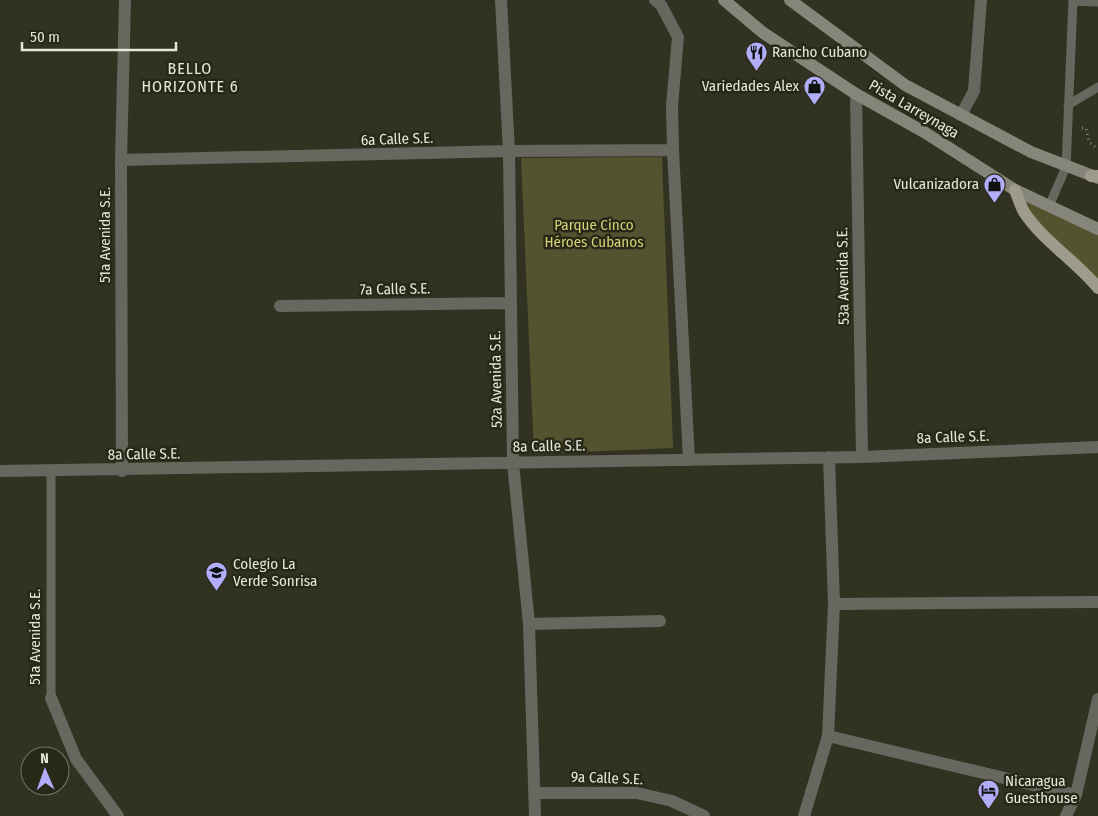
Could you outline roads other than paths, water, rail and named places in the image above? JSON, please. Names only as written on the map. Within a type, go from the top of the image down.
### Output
[{"type":"main road","name":"Pista Larreynaga","points":[[724,0],[762,32],[856,94],[924,132],[1015,190],[1098,229]]},
{"type":"main road","name":"Pista Larreynaga","points":[[791,0],[905,85],[1031,152],[1066,167],[1096,176]]},
{"type":"main road","points":[[1015,190],[1023,210],[1033,224],[1088,275],[1098,288]]},
{"type":"street","name":"51a Avenida S.E.","points":[[122,471],[121,160],[125,0]]},
{"type":"street","name":"52a Avenida S.E.","points":[[501,0],[509,151],[513,463],[529,624],[535,793],[534,816]]},
{"type":"street","points":[[655,0],[661,6],[678,37],[672,106],[673,150],[689,460]]},
{"type":"street","points":[[961,115],[974,90],[981,0]]},
{"type":"street","name":"53a Avenida S.E.","points":[[856,94],[862,457]]},
{"type":"street","name":"6a Calle S.E.","points":[[121,160],[509,151],[673,150]]},
{"type":"street","name":"7a Calle S.E.","points":[[280,306],[511,303]]},
{"type":"street","name":"8a Calle S.E.","points":[[0,471],[122,471],[862,457],[1098,448]]},
{"type":"street","points":[[804,816],[828,736],[834,604],[829,457]]},
{"type":"street","points":[[834,604],[1098,602]]},
{"type":"street","points":[[529,624],[660,620]]},
{"type":"street","name":"51a Avenida S.E.","points":[[51,698],[76,759],[118,816]]},
{"type":"street","points":[[1066,816],[1076,796],[1098,700]]},
{"type":"street","points":[[828,736],[1076,796]]},
{"type":"street","name":"9a Calle S.E.","points":[[535,793],[637,793],[672,801],[704,816]]},
{"type":"lane","points":[[1049,206],[1066,167],[1073,0],[1098,2]]},
{"type":"lane","points":[[1068,104],[1098,87]]},
{"type":"lane","name":"51a Avenida S.E.","points":[[51,470],[51,698]]},
{"type":"place","name":"Rancho Cubano","points":[[756,71]]},
{"type":"place","name":"Variedades Alex","points":[[815,105]]},
{"type":"place","name":"Vulcanizadora","points":[[995,203]]},
{"type":"place","name":"Colegio La Verde Sonrisa","points":[[217,592]]},
{"type":"place","name":"Nicaragua Guesthouse","points":[[989,809]]},
{"type":"district","name":"BELLO HORIZONTE 6","points":[[190,77]]},
{"type":"park label","name":"Parque Cinco Héroes Cubanos","points":[[594,234]]}]
